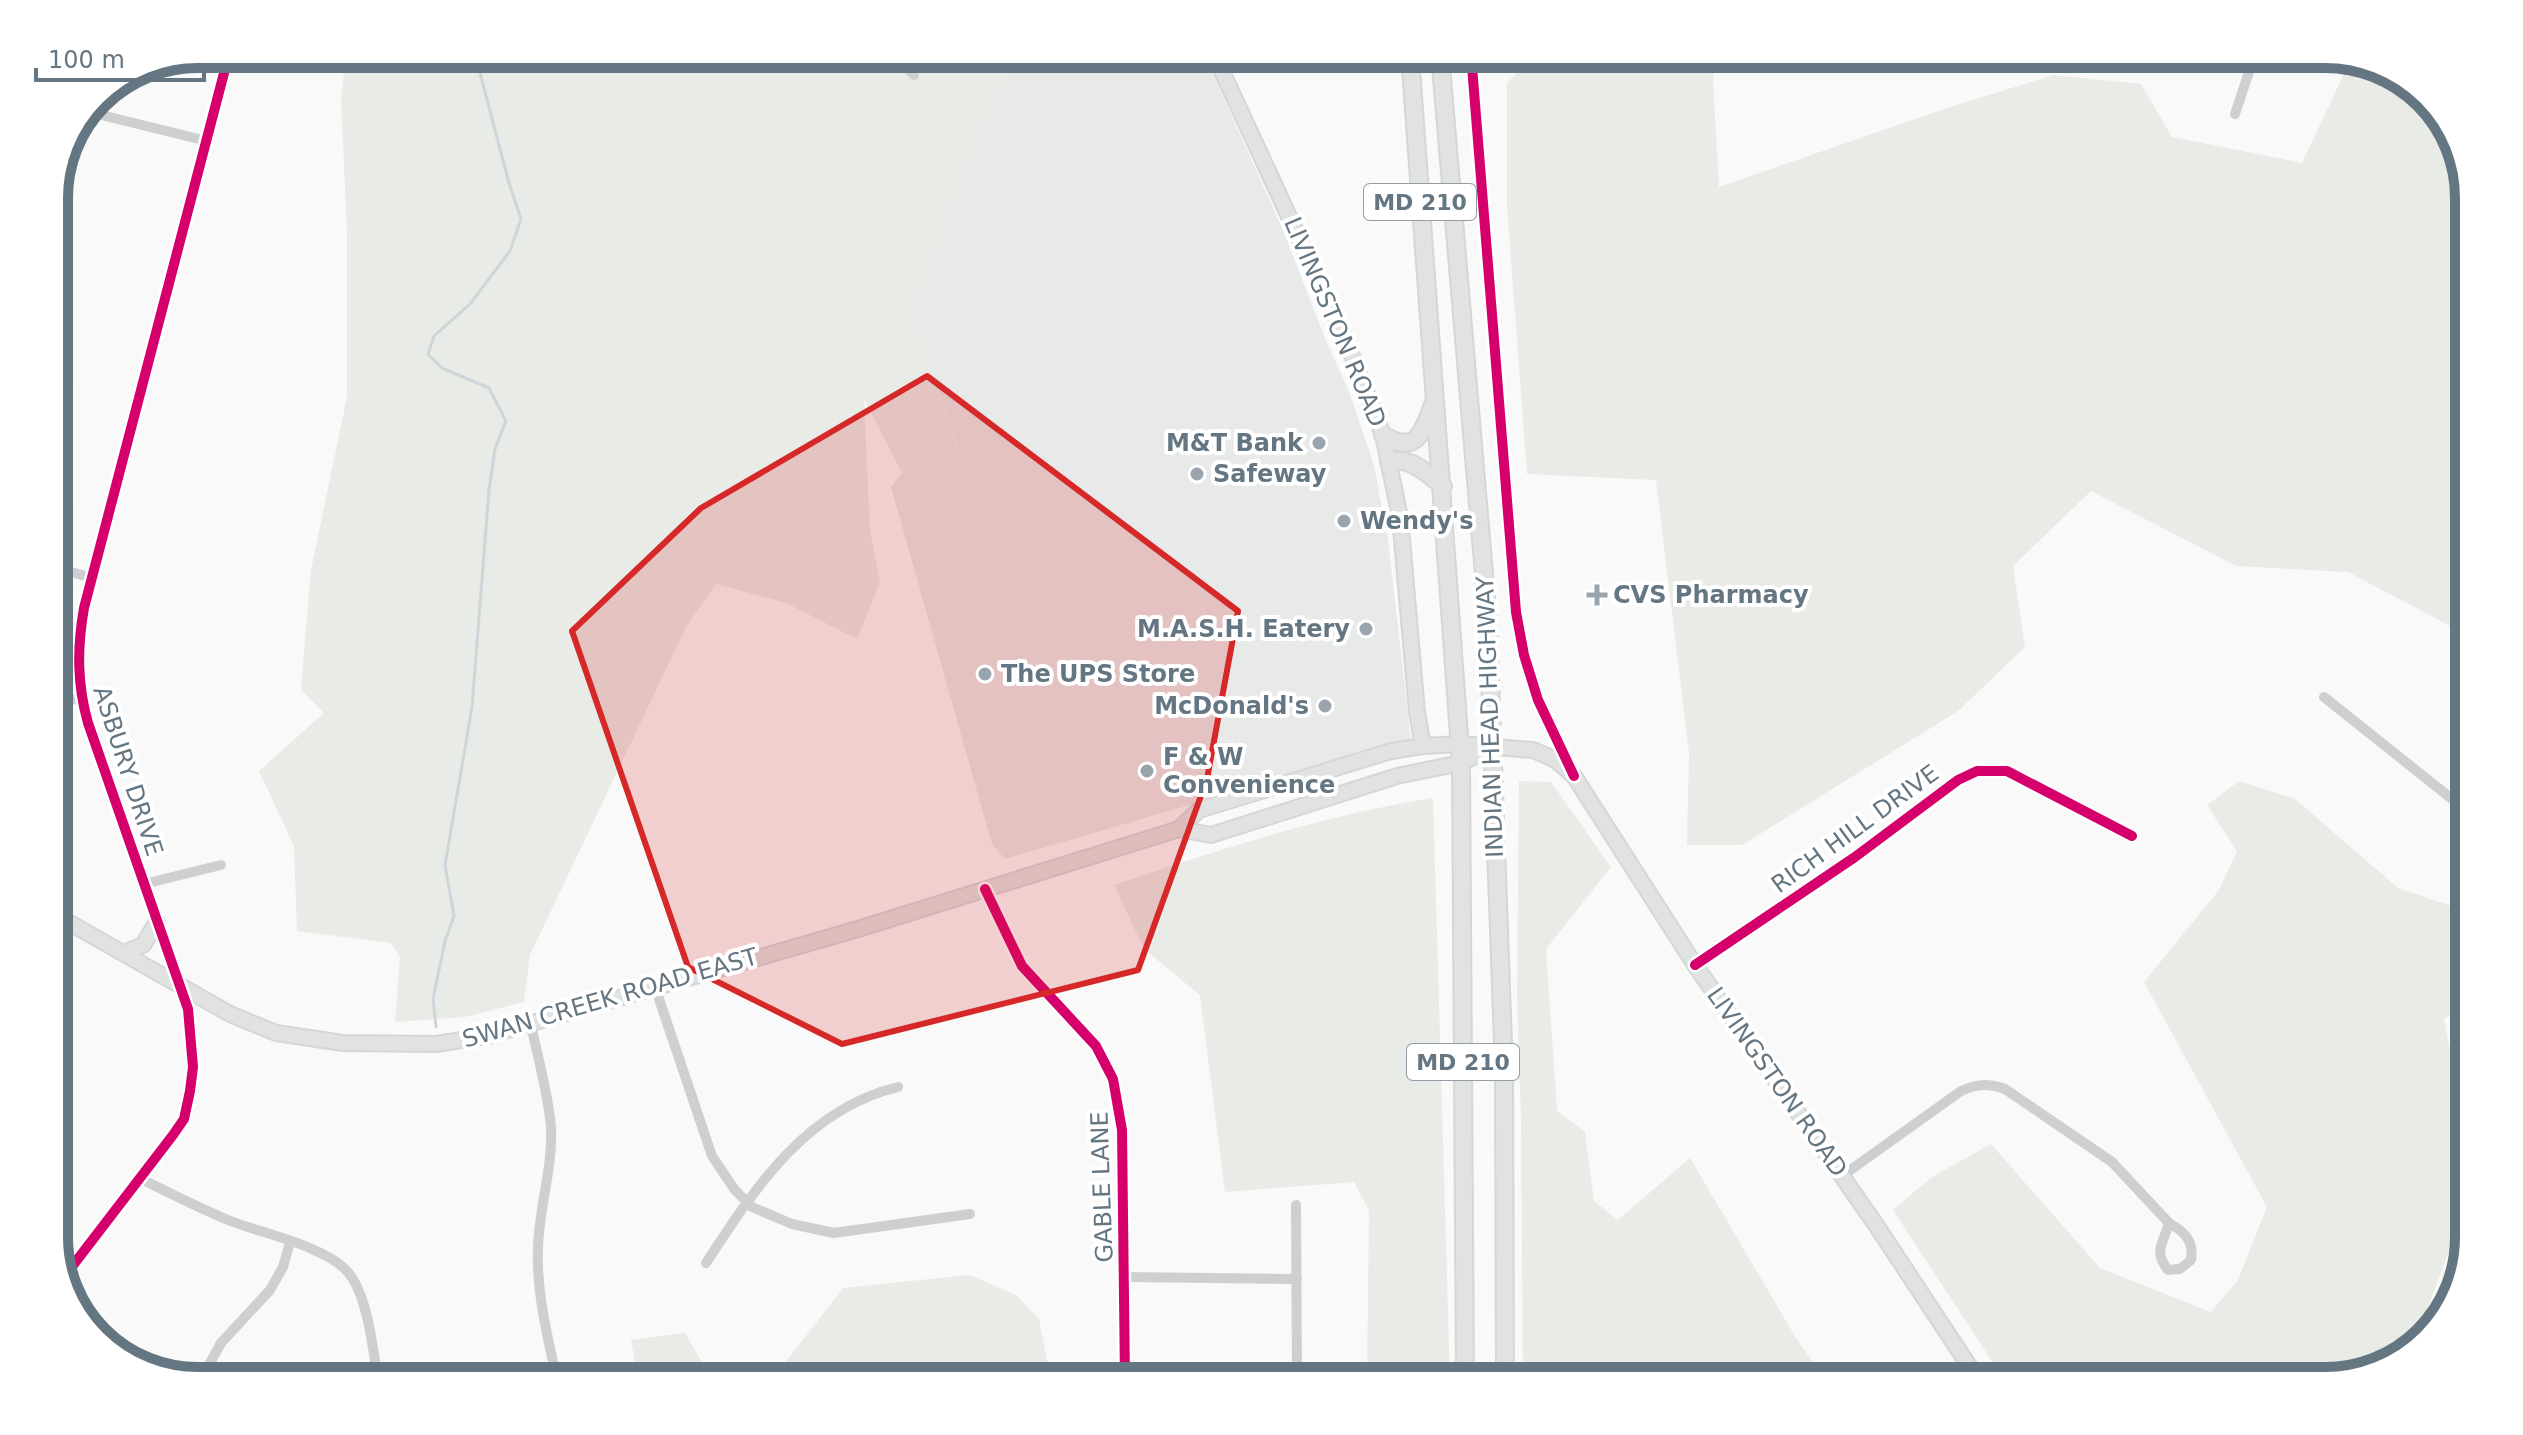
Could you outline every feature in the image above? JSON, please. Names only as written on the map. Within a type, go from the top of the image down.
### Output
[{"type":"highway","name":"INDIAN HEAD HIGHWAY","points":[[1411,68],[1461,763],[1465,1367]]},
{"type":"highway","name":"INDIAN HEAD HIGHWAY","points":[[1441,68],[1488,622],[1504,1071],[1505,1367]]},
{"type":"highway","points":[[1383,435],[1395,442],[1413,441],[1421,436],[1435,400]]},
{"type":"highway","points":[[1389,462],[1397,459],[1415,465],[1443,486]]},
{"type":"main road","name":"LIVINGSTON ROAD","points":[[1221,68],[1334,312],[1371,398],[1383,435],[1400,517],[1423,746]]},
{"type":"main road","name":"SWAN CREEK ROAD EAST","points":[[68,922],[242,1021],[258,1027],[343,1043],[436,1044],[531,1025],[858,929],[1179,829],[1199,810],[1391,751],[1460,744],[1492,748]]},
{"type":"main road","name":"LIVINGSTON ROAD","points":[[1492,748],[1533,750],[1554,759],[1574,776],[1695,965],[1970,1367]]},
{"type":"main road","name":"SWAN CREEK ROAD EAST","points":[[1179,829],[1211,835],[1397,776],[1461,763],[1492,748]]},
{"type":"main road","points":[[123,953],[143,945],[157,922]]},
{"type":"street","name":"ASBURY DRIVE","points":[[72,1267],[184,1119],[190,1091],[193,1067],[188,1009],[112,796],[81,698],[79,646],[92,578],[225,68]]},
{"type":"street","points":[[907,68],[914,75]]},
{"type":"street","points":[[1472,68],[1516,612],[1524,655],[1538,700],[1574,776]]},
{"type":"street","points":[[2235,114],[2250,68]]},
{"type":"street","points":[[99,115],[207,141]]},
{"type":"street","points":[[68,571],[92,578]]},
{"type":"street","points":[[2324,697],[2455,801]]},
{"type":"street","points":[[68,700],[81,698]]},
{"type":"street","name":"RICH HILL DRIVE","points":[[1695,965],[1855,857],[1958,780],[1977,771],[2007,771],[2132,836]]},
{"type":"street","points":[[144,884],[221,865]]},
{"type":"street","name":"GABLE LANE","points":[[985,889],[1022,966],[1087,1035],[1113,1079],[1122,1130],[1125,1367]]},
{"type":"street","points":[[655,987],[712,1156],[727,1180],[762,1213],[792,1224],[834,1233],[970,1214]]},
{"type":"street","points":[[531,1025],[550,1124],[538,1263],[542,1309],[554,1367]]},
{"type":"street","points":[[1842,1176],[1961,1091],[1976,1085],[1990,1085],[2005,1089],[2112,1162],[2169,1223]]},
{"type":"street","points":[[706,1263],[746,1201],[794,1144],[819,1123],[874,1093],[898,1087]]},
{"type":"street","points":[[139,1178],[228,1220],[324,1255],[346,1270],[365,1314],[375,1367]]},
{"type":"street","points":[[1296,1205],[1297,1367]]},
{"type":"street","points":[[208,1367],[221,1343],[270,1290],[283,1267],[290,1242]]},
{"type":"street","points":[[1125,1277],[1297,1279]]},
{"type":"highlighted area","points":[[927,376],[1238,611],[1207,779],[1138,970],[842,1044],[688,967],[572,631],[701,508]]},
{"type":"shaded area","points":[[344,68],[1011,68],[961,173],[913,316],[960,455],[902,473],[864,399],[870,531],[880,582],[857,639],[786,603],[716,584],[686,627],[530,955],[524,1002],[465,1017],[395,1022],[400,957],[391,943],[297,931],[294,846],[259,771],[324,713],[301,690],[311,570],[347,397],[347,233],[341,99]]},
{"type":"shaded area","points":[[1011,68],[1210,68],[1283,230],[1349,392],[1374,465],[1388,540],[1411,740],[1005,859],[992,844],[891,487],[902,473],[960,454],[913,316],[961,173]]},
{"type":"shaded area","points":[[1521,68],[1714,68],[1719,187],[1947,108],[2053,75],[2141,84],[2172,137],[2302,163],[2346,70],[2390,85],[2417,106],[2438,133],[2451,164],[2455,189],[2455,629],[2348,572],[2236,566],[2091,491],[2013,566],[2025,647],[1958,711],[1742,845],[1687,845],[1689,753],[1656,480],[1527,474],[1507,206],[1507,83]]},
{"type":"shaded area","points":[[1519,781],[1551,782],[1611,867],[1546,949],[1557,1111],[1585,1132],[1594,1201],[1618,1220],[1690,1158],[1816,1367],[1523,1367],[1517,996]]},
{"type":"shaded area","points":[[2239,781],[2295,799],[2398,888],[2455,907],[2455,1014],[2444,1018],[2455,1074],[2455,1235],[2422,1323],[2390,1350],[2359,1363],[2325,1367],[1996,1367],[1893,1210],[1932,1177],[1991,1144],[2100,1268],[2211,1312],[2238,1280],[2267,1207],[2144,982],[2219,890],[2237,851],[2207,805]]},
{"type":"shaded area","points":[[1433,798],[1450,1367],[1367,1367],[1369,1210],[1354,1182],[1225,1192],[1200,995],[1144,949],[1114,885],[1232,847],[1392,805]]},
{"type":"shaded area","points":[[969,1275],[1016,1295],[1039,1319],[1048,1367],[782,1367],[843,1288]]},
{"type":"shaded area","points":[[685,1333],[705,1367],[636,1367],[631,1340]]},
{"type":"waterway","points":[[436,1027],[433,999],[445,941],[454,916],[445,865],[472,707],[489,490],[495,449],[506,421],[489,388],[442,368],[428,354],[434,336],[470,304],[510,251],[521,219],[479,68]]},
{"type":"cycle path","points":[[72,1267],[184,1119],[190,1091],[193,1067],[188,1009],[88,723],[80,680],[79,652],[84,608],[225,68]]},
{"type":"cycle path","points":[[1472,68],[1516,612],[1524,655],[1538,700],[1574,776]]},
{"type":"cycle path","points":[[1695,965],[1855,857],[1958,780],[1977,771],[2007,771],[2132,836]]},
{"type":"cycle path","points":[[985,889],[1022,966],[1096,1046],[1113,1079],[1122,1130],[1125,1367]]},
{"type":"place","name":"M&T Bank","points":[[1319,443]]},
{"type":"place","name":"Safeway","points":[[1197,474]]},
{"type":"place","name":"Wendy's","points":[[1344,521]]},
{"type":"place","name":"CVS Pharmacy","points":[[1597,595]]},
{"type":"place","name":"M.A.S.H. Eatery","points":[[1366,629]]},
{"type":"place","name":"The UPS Store","points":[[985,674]]},
{"type":"place","name":"McDonald's","points":[[1325,706]]},
{"type":"place","name":"F & W Convenience","points":[[1147,771]]}]
